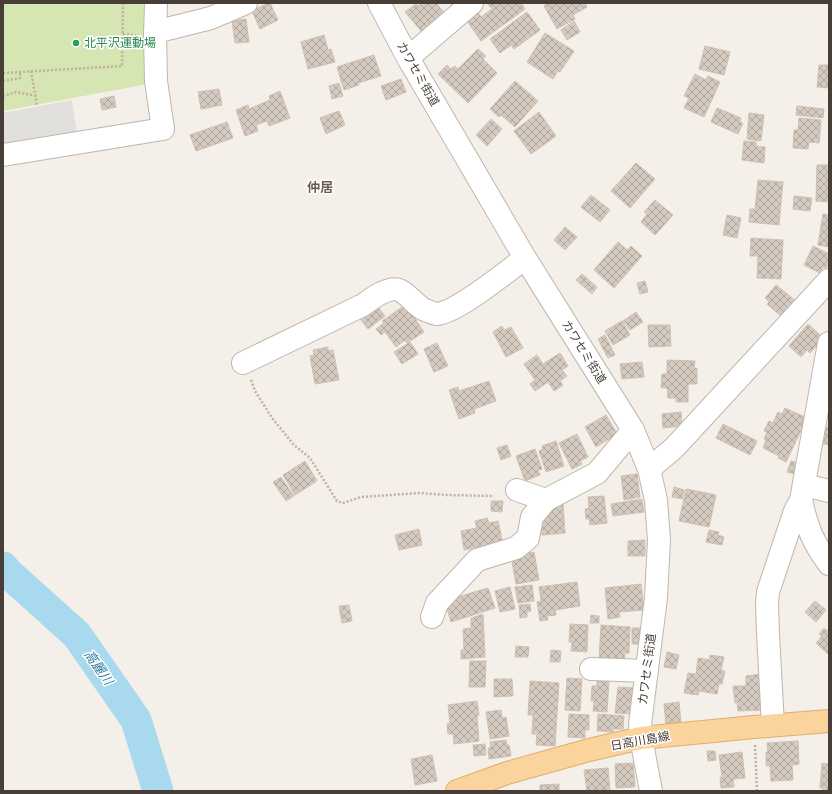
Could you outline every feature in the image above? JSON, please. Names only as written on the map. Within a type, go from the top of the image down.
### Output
[{"type":"main road","name":"日高川島線","points":[[457,791],[507,773],[589,750],[641,738],[829,721]]},
{"type":"street","points":[[3,155],[163,130],[156,81],[156,3]]},
{"type":"street","points":[[155,32],[211,18],[246,3]]},
{"type":"street","name":"カワセミ街道","points":[[379,3],[408,58],[525,258],[633,430],[649,469],[656,500],[659,540],[656,598],[640,724],[641,738],[651,791]]},
{"type":"street","points":[[408,58],[472,3]]},
{"type":"street","points":[[243,363],[350,312],[377,295],[391,289],[400,290],[423,308],[436,314],[452,309],[525,258]]},
{"type":"street","points":[[649,469],[674,448],[827,285]]},
{"type":"street","points":[[764,726],[768,634],[768,592],[802,492],[829,343]]},
{"type":"street","points":[[432,617],[436,603],[477,560],[516,548],[528,538],[532,517],[546,500],[597,473],[633,430]]},
{"type":"street","points":[[517,490],[546,500]]},
{"type":"street","points":[[802,492],[829,491]]},
{"type":"street","points":[[802,492],[805,522],[825,552]]},
{"type":"street","points":[[591,669],[647,671]]},
{"type":"path","points":[[3,73],[122,66],[123,3]]},
{"type":"path","points":[[3,81],[20,78],[20,71]]},
{"type":"path","points":[[31,71],[37,106]]},
{"type":"path","points":[[3,96],[16,92],[36,96]]},
{"type":"path","points":[[243,363],[255,391],[272,418],[294,445],[310,458],[337,501],[343,503],[361,497],[419,493],[494,496]]},
{"type":"path","points":[[757,791],[764,726]]},
{"type":"green space","name":"北平沢運動場","points":[[3,3],[152,3],[148,84],[3,111]]},
{"type":"shaded area","points":[[72,100],[78,139],[3,150],[3,113]]},
{"type":"building","points":[[270,3],[278,20],[260,29],[252,11]]},
{"type":"building","points":[[422,3],[436,3],[449,18],[423,33],[405,12],[416,4],[418,6]]},
{"type":"building","points":[[487,3],[521,3],[525,9],[481,41],[465,18],[476,10],[481,17],[492,9]]},
{"type":"building","points":[[549,3],[585,3],[587,7],[573,15],[575,19],[557,29],[544,6]]},
{"type":"building","points":[[527,12],[540,30],[514,49],[511,45],[500,53],[490,39]]},
{"type":"building","points":[[246,19],[249,42],[235,43],[232,21]]},
{"type":"building","points":[[574,21],[580,32],[567,40],[561,30]]},
{"type":"building","points":[[545,33],[574,51],[560,72],[558,71],[553,79],[527,62]]},
{"type":"building","points":[[324,35],[328,50],[331,49],[335,62],[308,69],[301,42]]},
{"type":"building","points":[[705,46],[730,52],[724,75],[699,69]]},
{"type":"building","points":[[478,49],[486,56],[483,59],[497,73],[468,103],[438,74],[447,65],[451,69],[455,66],[458,69]]},
{"type":"building","points":[[374,55],[381,76],[358,83],[359,85],[344,90],[337,67]]},
{"type":"building","points":[[819,65],[829,65],[829,88],[817,87]]},
{"type":"building","points":[[695,74],[706,80],[708,76],[720,82],[704,117],[684,108],[689,98],[684,96]]},
{"type":"building","points":[[401,79],[406,92],[386,100],[381,86]]},
{"type":"building","points":[[515,81],[538,101],[515,127],[501,115],[499,117],[490,109]]},
{"type":"building","points":[[339,83],[343,96],[332,99],[329,86]]},
{"type":"building","points":[[219,89],[222,105],[201,109],[198,92]]},
{"type":"building","points":[[280,91],[290,118],[269,126],[267,121],[256,125],[258,131],[245,136],[236,110],[248,105],[249,109],[270,100],[269,96]]},
{"type":"building","points":[[114,96],[116,107],[102,110],[100,99]]},
{"type":"building","points":[[797,106],[824,109],[823,118],[796,115]]},
{"type":"building","points":[[717,108],[741,118],[740,122],[743,123],[738,134],[711,122]]},
{"type":"building","points":[[339,111],[345,125],[326,134],[320,118]]},
{"type":"building","points":[[539,112],[556,136],[531,154],[514,131]]},
{"type":"building","points":[[749,113],[764,115],[761,141],[747,139]]},
{"type":"building","points":[[799,118],[821,120],[819,143],[809,142],[808,149],[793,148],[794,130],[798,130]]},
{"type":"building","points":[[491,119],[502,129],[487,146],[476,135]]},
{"type":"building","points":[[227,122],[233,138],[196,151],[190,135]]},
{"type":"building","points":[[744,141],[756,142],[756,146],[765,147],[764,163],[742,160]]},
{"type":"building","points":[[636,163],[655,179],[630,208],[611,191]]},
{"type":"building","points":[[817,165],[829,165],[829,202],[816,201]]},
{"type":"building","points":[[758,180],[783,182],[779,225],[749,222],[750,209],[755,209]]},
{"type":"building","points":[[591,195],[610,210],[600,222],[581,207]]},
{"type":"building","points":[[794,196],[812,198],[810,211],[793,209]]},
{"type":"building","points":[[655,200],[673,215],[655,235],[641,222],[647,214],[644,212]]},
{"type":"building","points":[[823,214],[829,215],[829,247],[818,245]]},
{"type":"building","points":[[727,215],[741,218],[737,238],[723,235]]},
{"type":"building","points":[[565,227],[577,237],[565,250],[554,240]]},
{"type":"building","points":[[751,238],[783,240],[781,279],[757,278],[758,256],[750,256]]},
{"type":"building","points":[[618,242],[627,250],[631,246],[642,256],[614,288],[594,270]]},
{"type":"building","points":[[813,246],[829,254],[829,262],[826,268],[823,267],[820,273],[804,265]]},
{"type":"building","points":[[582,274],[597,287],[592,294],[576,280]]},
{"type":"building","points":[[645,281],[648,292],[640,294],[637,283]]},
{"type":"building","points":[[776,285],[796,301],[782,317],[767,304],[769,302],[765,298]]},
{"type":"building","points":[[375,303],[385,316],[368,329],[358,316]]},
{"type":"building","points":[[408,303],[417,315],[414,317],[424,332],[407,343],[405,340],[396,347],[385,332],[381,335],[376,329],[384,323],[382,321]]},
{"type":"building","points":[[636,312],[643,322],[630,330],[623,321]]},
{"type":"building","points":[[622,321],[630,335],[613,345],[605,331]]},
{"type":"building","points":[[808,324],[820,335],[817,339],[820,342],[810,353],[807,350],[801,357],[789,346]]},
{"type":"building","points":[[648,325],[670,325],[671,346],[649,347]]},
{"type":"building","points":[[502,326],[504,330],[511,327],[523,348],[506,357],[493,332]]},
{"type":"building","points":[[605,335],[615,355],[608,358],[598,339]]},
{"type":"building","points":[[410,342],[418,354],[402,364],[394,352]]},
{"type":"building","points":[[437,343],[448,366],[434,372],[424,349]]},
{"type":"building","points":[[328,347],[328,351],[333,350],[339,380],[315,384],[310,356],[314,355],[313,350]]},
{"type":"building","points":[[560,353],[568,366],[562,370],[567,376],[560,381],[563,385],[554,391],[548,382],[535,391],[530,384],[535,380],[524,364],[537,355],[543,364]]},
{"type":"building","points":[[667,360],[695,361],[694,368],[697,368],[697,384],[688,384],[688,402],[676,402],[676,398],[668,398],[667,388],[661,388],[662,374],[667,374]]},
{"type":"building","points":[[642,362],[644,377],[622,379],[620,364]]},
{"type":"building","points":[[489,381],[496,401],[474,409],[475,413],[459,419],[449,390],[458,387],[459,391]]},
{"type":"building","points":[[785,408],[807,418],[786,462],[778,458],[779,456],[763,448],[766,440],[764,439],[767,432],[764,431],[769,421],[773,423],[778,412],[782,414]]},
{"type":"building","points":[[681,412],[682,426],[663,428],[662,414]]},
{"type":"building","points":[[606,415],[617,434],[596,447],[585,427]]},
{"type":"building","points":[[723,424],[757,441],[750,455],[716,438]]},
{"type":"building","points":[[824,427],[829,428],[829,445],[820,443]]},
{"type":"building","points":[[577,434],[588,457],[580,461],[582,464],[572,469],[559,443]]},
{"type":"building","points":[[556,441],[564,466],[546,472],[539,451],[543,449],[542,446]]},
{"type":"building","points":[[507,445],[511,456],[501,460],[497,448]]},
{"type":"building","points":[[535,449],[542,469],[538,470],[540,475],[525,481],[516,456]]},
{"type":"building","points":[[305,461],[317,481],[295,495],[283,475]]},
{"type":"building","points":[[791,461],[799,463],[795,474],[787,472]]},
{"type":"building","points":[[637,474],[640,497],[624,500],[621,476]]},
{"type":"building","points":[[281,477],[294,496],[286,501],[273,482]]},
{"type":"building","points":[[674,487],[684,490],[682,499],[672,497]]},
{"type":"building","points":[[686,489],[716,495],[709,527],[679,521]]},
{"type":"building","points":[[604,496],[607,523],[590,525],[589,519],[586,519],[585,509],[589,508],[588,497]]},
{"type":"building","points":[[642,499],[644,512],[613,516],[611,504]]},
{"type":"building","points":[[491,501],[503,501],[502,512],[491,511]]},
{"type":"building","points":[[563,503],[565,533],[542,535],[540,513]]},
{"type":"building","points":[[487,518],[489,523],[498,521],[503,544],[490,547],[490,544],[464,550],[461,531],[477,528],[475,521]]},
{"type":"building","points":[[419,529],[422,545],[399,550],[395,535]]},
{"type":"building","points":[[709,530],[719,532],[718,535],[724,537],[722,545],[706,542]]},
{"type":"building","points":[[645,540],[645,556],[628,556],[628,541]]},
{"type":"building","points":[[534,552],[539,580],[516,584],[511,556]]},
{"type":"building","points":[[577,582],[580,606],[555,610],[556,615],[547,616],[548,620],[540,621],[537,602],[541,601],[539,587]]},
{"type":"building","points":[[641,584],[644,610],[619,612],[620,617],[608,619],[605,588]]},
{"type":"building","points":[[532,585],[534,601],[518,603],[515,587]]},
{"type":"building","points":[[510,587],[515,609],[500,612],[495,591]]},
{"type":"building","points":[[488,588],[495,608],[451,622],[446,605],[455,602],[454,598]]},
{"type":"building","points":[[815,601],[826,610],[816,622],[805,612]]},
{"type":"building","points":[[530,604],[531,611],[527,612],[527,617],[520,618],[519,605]]},
{"type":"building","points":[[349,605],[352,621],[342,623],[339,606]]},
{"type":"building","points":[[483,614],[485,657],[461,659],[461,650],[464,650],[463,629],[471,628],[471,618]]},
{"type":"building","points":[[591,615],[599,616],[599,623],[590,623]]},
{"type":"building","points":[[570,624],[588,625],[587,652],[571,651],[572,642],[569,642]]},
{"type":"building","points":[[601,625],[630,627],[629,653],[625,653],[624,662],[599,660]]},
{"type":"building","points":[[632,628],[641,628],[640,644],[632,644]]},
{"type":"building","points":[[824,628],[827,631],[829,628],[829,655],[816,643],[822,636],[819,634]]},
{"type":"building","points":[[516,646],[529,647],[528,657],[515,657]]},
{"type":"building","points":[[551,650],[561,651],[560,662],[550,662]]},
{"type":"building","points":[[667,652],[679,655],[676,669],[664,667]]},
{"type":"building","points":[[710,655],[724,657],[721,670],[725,671],[722,684],[719,684],[717,694],[699,691],[698,695],[684,693],[688,673],[696,674],[698,658],[710,660]]},
{"type":"building","points":[[470,661],[486,661],[485,687],[469,687]]},
{"type":"building","points":[[762,674],[767,710],[738,711],[737,702],[735,703],[733,686],[746,686],[746,676]]},
{"type":"building","points":[[567,678],[582,679],[580,711],[565,710]]},
{"type":"building","points":[[494,679],[512,679],[513,696],[494,697]]},
{"type":"building","points":[[597,680],[609,681],[607,712],[593,711],[594,701],[591,701],[592,686],[597,686]]},
{"type":"building","points":[[530,681],[559,683],[555,746],[536,745],[537,734],[532,734],[533,715],[528,715]]},
{"type":"building","points":[[618,687],[634,688],[631,714],[615,713]]},
{"type":"building","points":[[477,701],[479,715],[477,715],[479,741],[454,744],[453,734],[448,734],[447,724],[450,723],[448,705]]},
{"type":"building","points":[[679,702],[681,723],[666,725],[664,704]]},
{"type":"building","points":[[501,710],[502,718],[506,717],[509,736],[490,739],[486,712]]},
{"type":"building","points":[[569,714],[589,715],[589,730],[585,730],[585,738],[568,737]]},
{"type":"building","points":[[598,714],[624,716],[623,729],[613,729],[613,732],[597,731]]},
{"type":"building","points":[[506,740],[507,745],[509,745],[511,756],[489,759],[488,748],[491,747],[490,742]]},
{"type":"building","points":[[798,741],[799,764],[792,765],[793,780],[771,781],[770,766],[766,766],[766,752],[768,752],[767,743]]},
{"type":"building","points":[[485,744],[486,755],[474,756],[473,745]]},
{"type":"building","points":[[707,751],[715,751],[716,760],[708,761]]},
{"type":"building","points":[[742,752],[745,778],[733,779],[734,787],[721,788],[720,777],[722,777],[719,755]]},
{"type":"building","points":[[432,755],[437,781],[415,785],[411,759]]},
{"type":"building","points":[[633,763],[635,787],[616,788],[615,764]]},
{"type":"building","points":[[822,763],[829,764],[829,791],[822,791],[823,788],[820,788]]},
{"type":"building","points":[[608,768],[610,791],[587,791],[584,770]]},
{"type":"building","points":[[559,784],[559,791],[540,791],[540,785]]},
{"type":"waterway","name":"高麗川","points":[[3,567],[77,635],[136,720],[158,791]]},
{"type":"place","name":"北平沢運動場","points":[[76,43]]},
{"type":"district","name":"仲居","points":[[320,187]]}]
